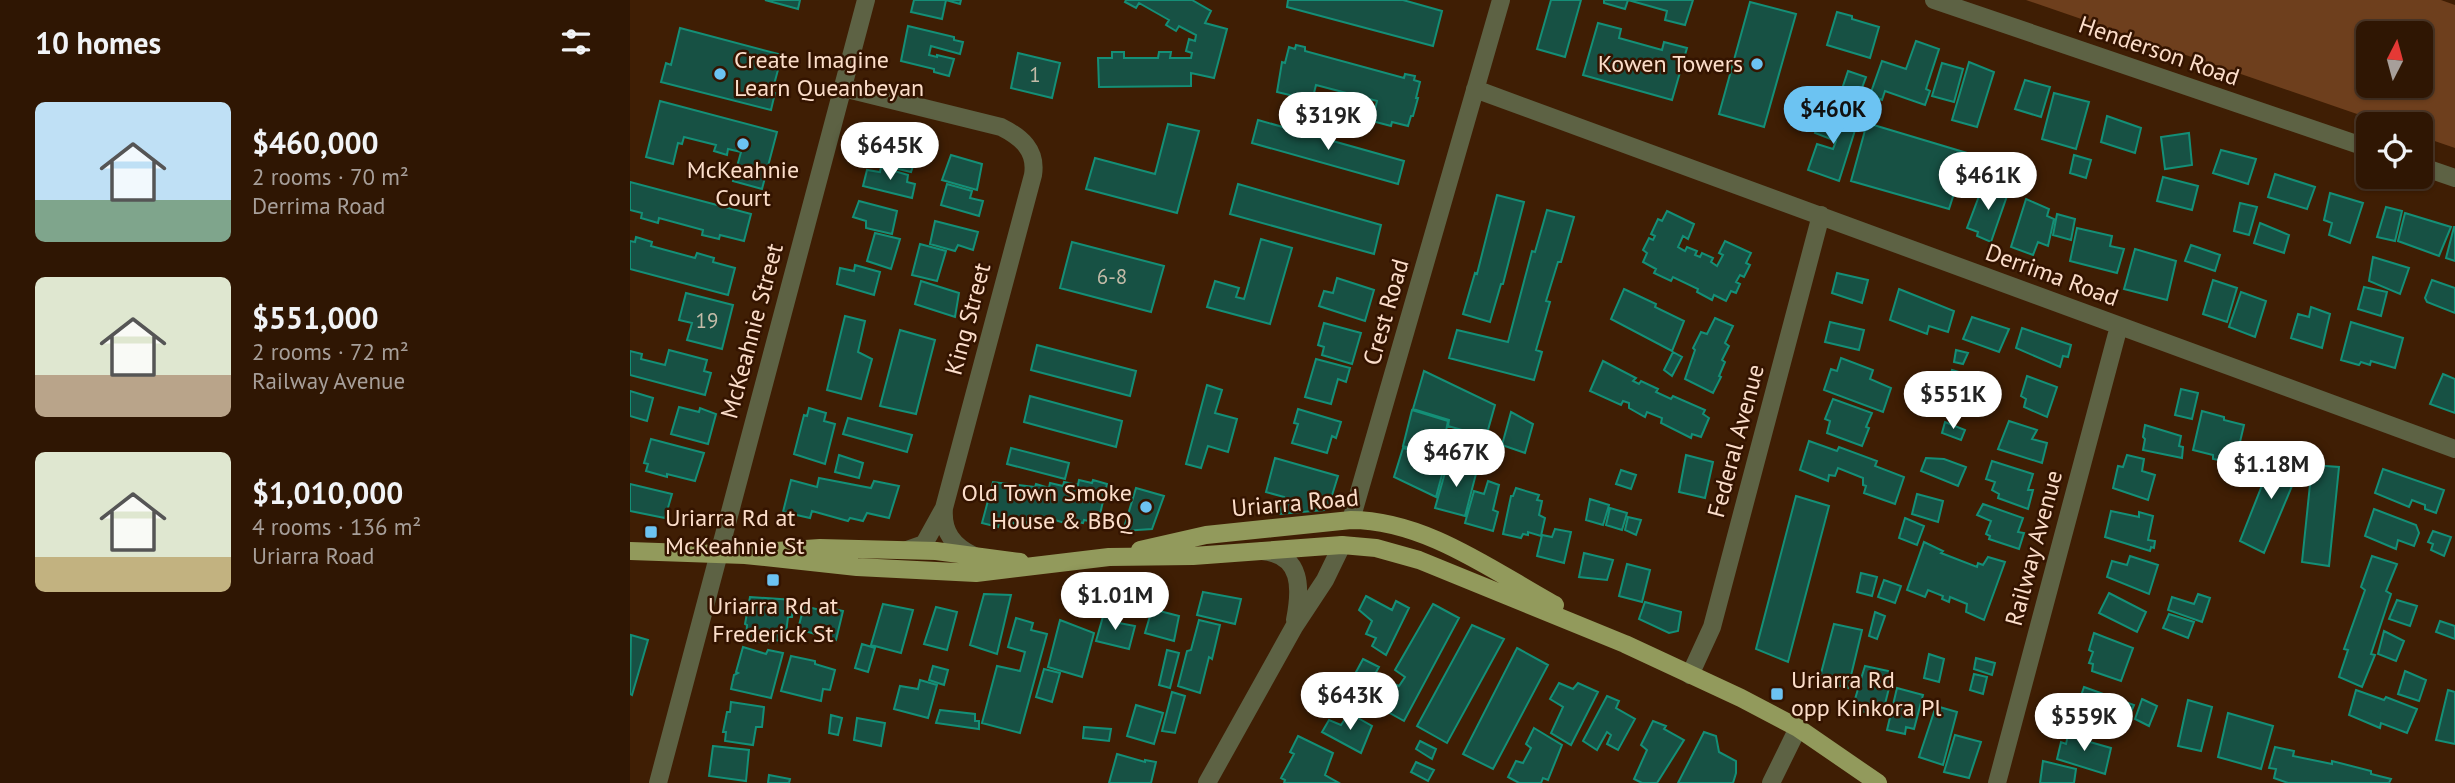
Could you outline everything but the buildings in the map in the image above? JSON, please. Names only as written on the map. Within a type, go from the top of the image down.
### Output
[{"type":"main road","name":"Uriarra Road","points":[[1109,557],[1206,535],[1351,520],[1390,524],[1477,561],[1625,644]]},
{"type":"main road","name":"Crest Road","points":[[1342,545],[1351,520]]},
{"type":"main road","name":"Uriarra Road","points":[[630,551],[745,555],[846,566],[962,573],[1006,571],[1109,557],[1174,556],[1342,545],[1376,548],[1404,554],[1625,644],[1798,728],[1878,783]]},
{"type":"main road","name":"Uriarra Road","points":[[745,555],[803,549],[907,550],[1047,564]]},
{"type":"street","name":"McKeahnie Street","points":[[658,783],[866,0]]},
{"type":"street","name":"Crest Road","points":[[1351,520],[1501,0]]},
{"type":"street","name":"Henderson Road","points":[[1934,0],[2356,144]]},
{"type":"street","name":"King Street","points":[[843,88],[1001,127],[1015,134],[1026,144],[1033,156],[1032,175],[944,508],[924,544],[907,550]]},
{"type":"street","name":"Derrima Road","points":[[1475,89],[2455,449]]},
{"type":"street","points":[[2433,170],[2455,178]]},
{"type":"street","name":"Federal Avenue","points":[[1690,675],[1711,633],[1821,215]]},
{"type":"street","name":"Railway Avenue","points":[[1997,783],[2119,326]]},
{"type":"street","name":"King Street","points":[[944,508],[944,523],[951,539],[958,547],[974,556]]},
{"type":"street","name":"Crest Road","points":[[1207,783],[1294,627],[1325,580],[1342,545]]},
{"type":"street","name":"Crest Road","points":[[1260,551],[1278,555],[1297,573],[1300,590],[1294,627]]},
{"type":"street","points":[[1771,783],[1798,728]]},
{"type":"shaded area","points":[[2026,0],[2441,0],[2455,5],[2455,148],[2433,140],[2433,112],[2356,114]]},
{"type":"place","name":"Kowen Towers","points":[[1757,64]]},
{"type":"place","name":"Create Imagine Learn Queanbeyan","points":[[720,74]]},
{"type":"place","name":"McKeahnie Court","points":[[743,144]]},
{"type":"place","name":"Old Town Smoke House & BBQ","points":[[1146,507]]},
{"type":"place","name":"Uriarra Rd at McKeahnie St","points":[[651,532]]},
{"type":"place","name":"Uriarra Rd at Frederick St","points":[[773,580]]},
{"type":"place","name":"Uriarra Rd opp Kinkora Pl","points":[[1777,694]]}]
